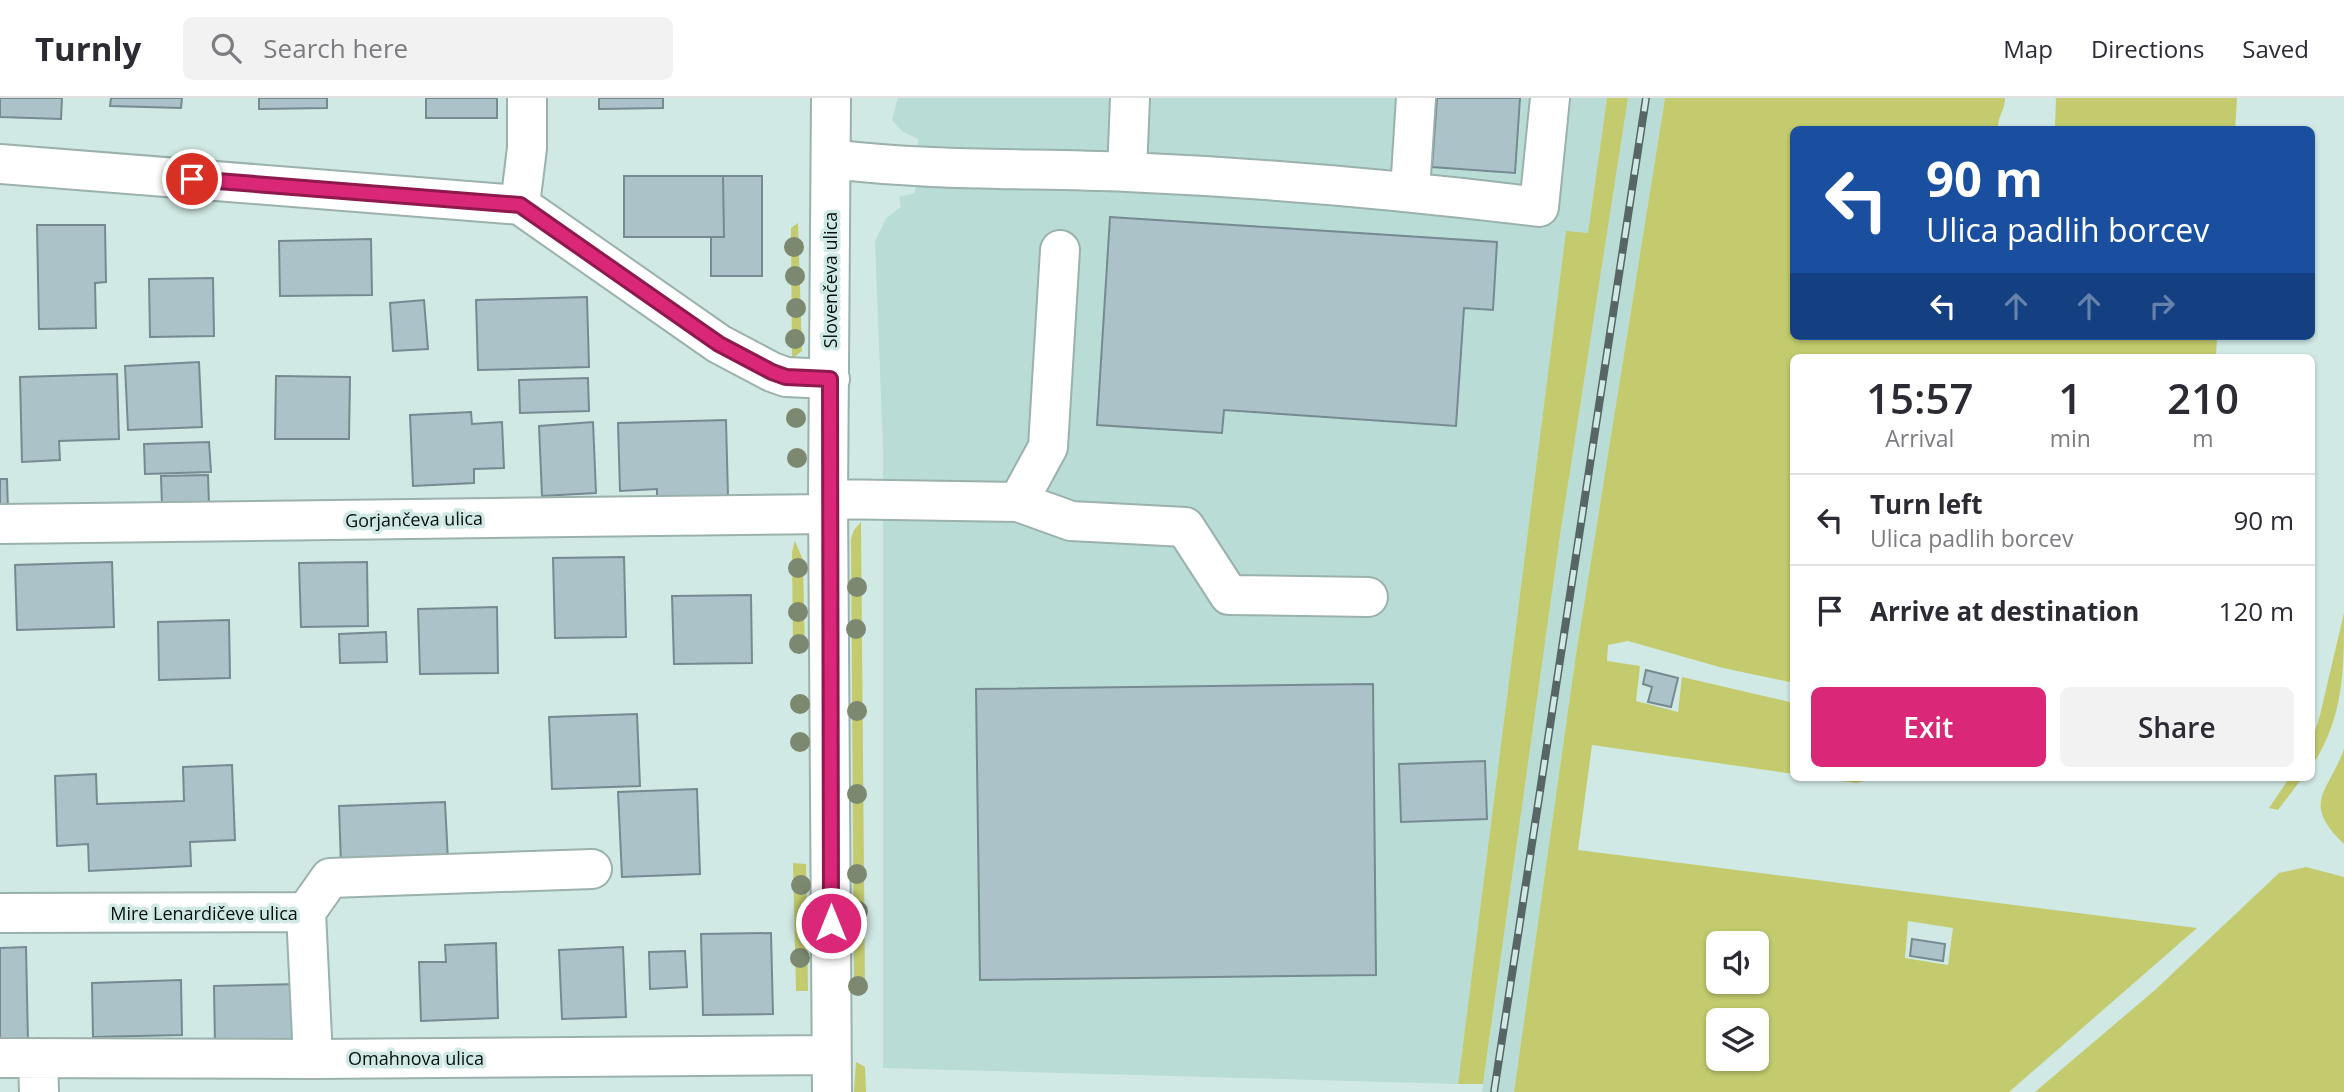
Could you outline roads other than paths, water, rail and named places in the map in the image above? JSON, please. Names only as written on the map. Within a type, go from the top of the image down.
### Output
[{"type":"street","points":[[520,205],[527,148],[527,98]]},
{"type":"street","name":"Slovenčeva ulica","points":[[831,98],[829,506],[832,1092]]},
{"type":"street","points":[[1128,172],[1130,98]]},
{"type":"street","points":[[1409,191],[1416,98]]},
{"type":"street","points":[[831,159],[888,166],[1128,172],[1363,186],[1539,207],[1549,98]]},
{"type":"street","points":[[0,164],[520,205],[719,344],[786,377],[830,379]]},
{"type":"street","points":[[1018,502],[1048,447],[1060,250]]},
{"type":"street","name":"Gorjančeva ulica","points":[[0,524],[1018,502],[1071,521],[1185,527],[1229,595],[1367,597]]},
{"type":"street","points":[[306,912],[330,878],[592,869]]},
{"type":"street","name":"Mire Lenardičeve ulica","points":[[0,913],[306,912],[313,1059]]},
{"type":"street","name":"Omahnova ulica","points":[[0,1058],[39,1075],[313,1059],[831,1055]]},
{"type":"railway","points":[[1494,1092],[1646,98]]}]
